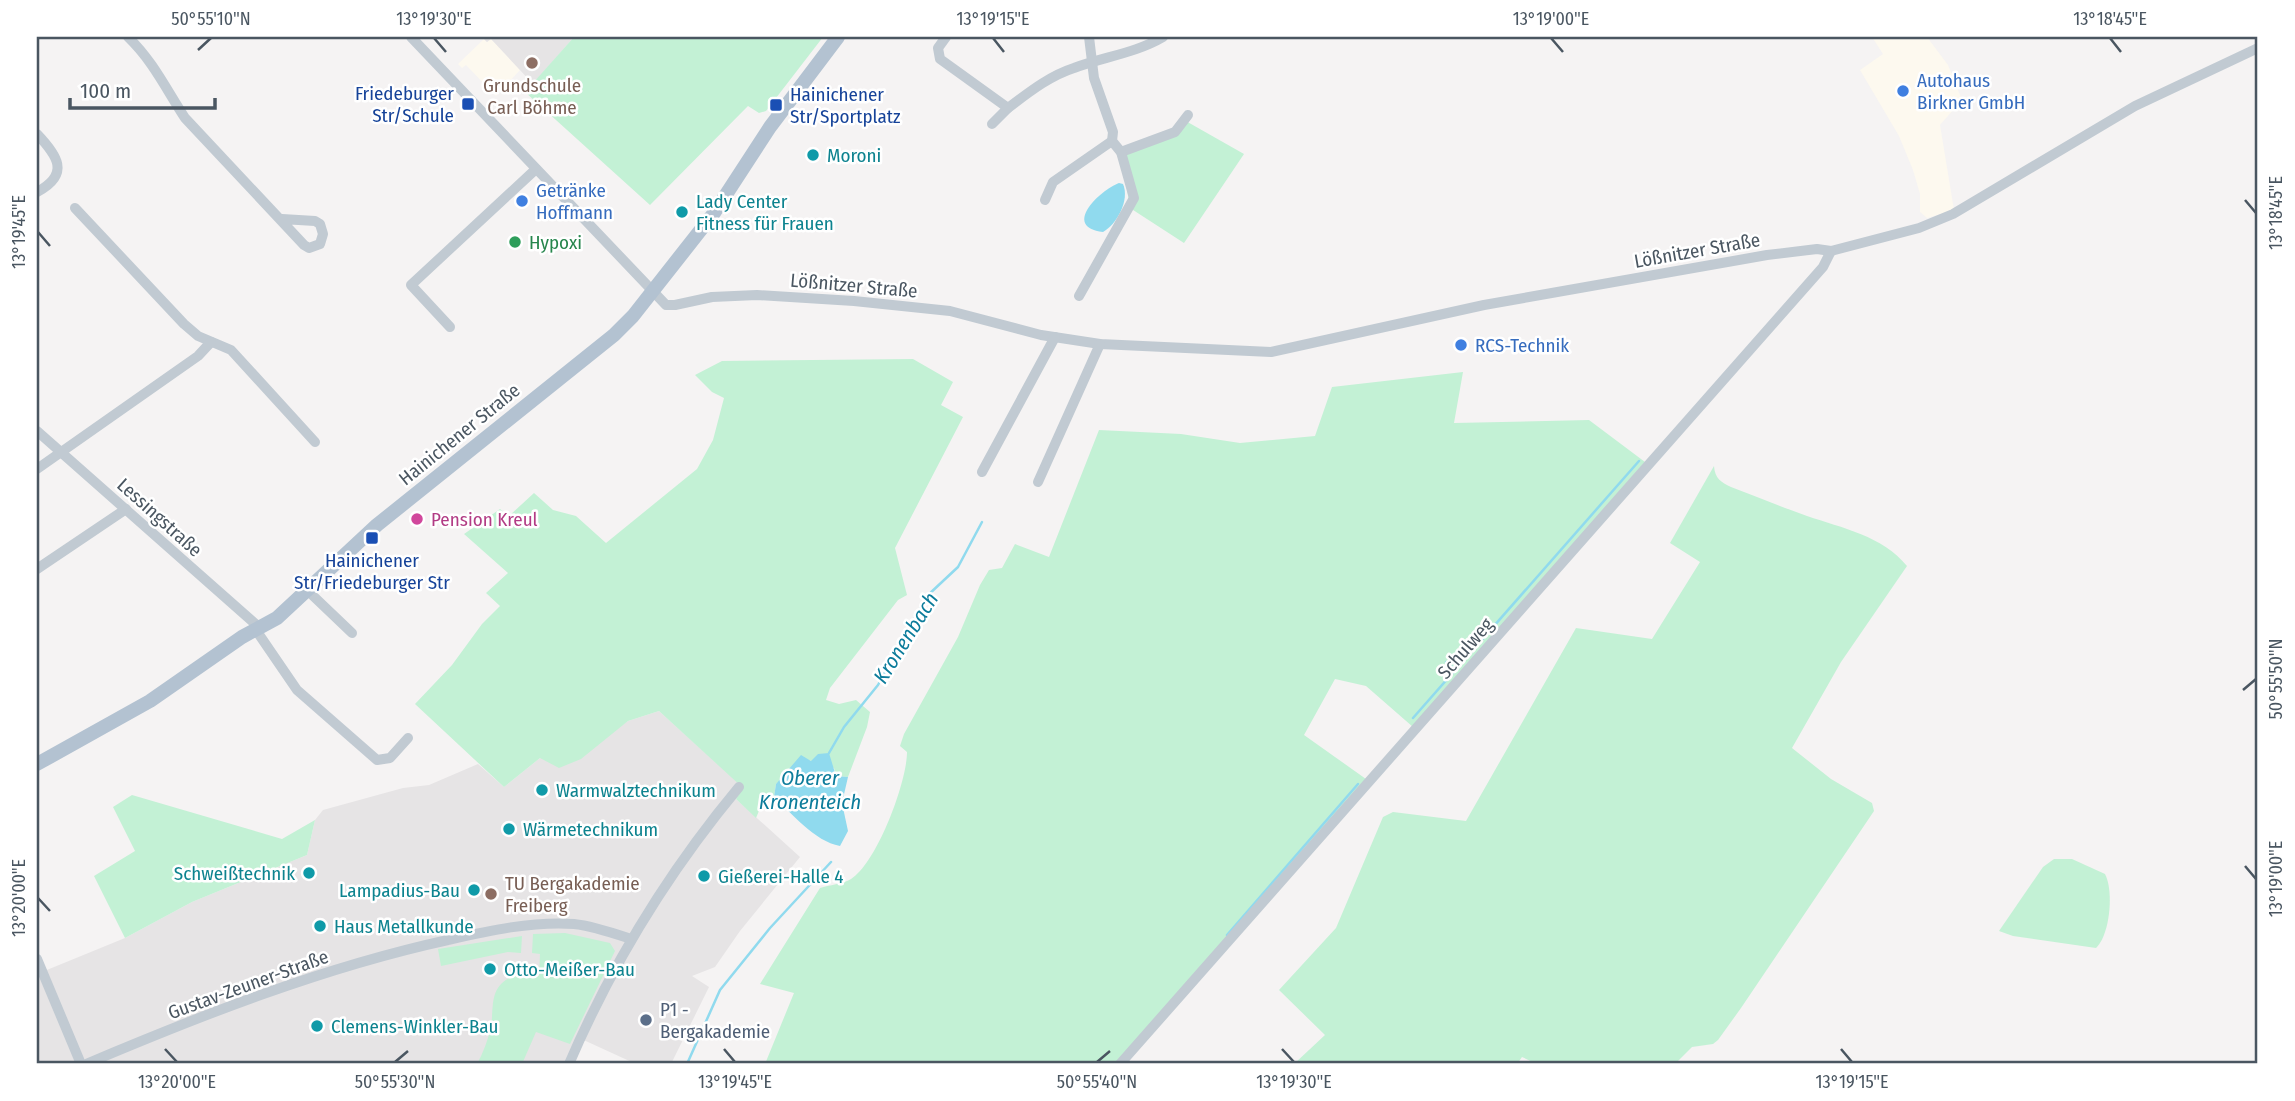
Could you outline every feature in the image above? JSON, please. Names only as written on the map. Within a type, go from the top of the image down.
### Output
[{"type":"main road","name":"Hainichener Straße","points":[[37,764],[150,701],[218,653],[277,618],[378,524],[614,335],[652,292],[714,213],[762,137],[840,37]]},
{"type":"street","points":[[128,37],[140,48],[166,84],[185,118],[282,219]]},
{"type":"street","points":[[411,37],[652,292]]},
{"type":"street","points":[[946,37],[938,48],[940,59],[1007,108]]},
{"type":"street","points":[[1079,296],[1135,198],[1121,152],[1112,141],[1113,132],[1094,78],[1089,37]]},
{"type":"street","points":[[992,124],[1007,108],[1036,87],[1070,69],[1147,46],[1163,37]]},
{"type":"street","name":"Lößnitzer Straße","points":[[652,292],[670,306],[712,297],[757,295],[855,301],[950,311],[1055,337],[1100,344],[1271,352],[1484,305],[1767,254],[1817,249],[1831,251],[1919,228],[1953,214],[2135,106],[2258,48]]},
{"type":"street","points":[[1121,152],[1175,132],[1188,115]]},
{"type":"street","points":[[37,134],[57,156],[58,170],[51,181],[37,192]]},
{"type":"street","points":[[1045,200],[1054,182],[1112,141]]},
{"type":"street","points":[[450,327],[411,285],[536,169]]},
{"type":"street","points":[[75,208],[184,324],[198,336],[231,349],[315,442]]},
{"type":"street","name":"Schulweg","points":[[1120,1064],[1823,267],[1831,251]]},
{"type":"street","points":[[982,472],[1055,337]]},
{"type":"street","points":[[37,469],[198,356],[211,342]]},
{"type":"street","points":[[1038,482],[1100,344]]},
{"type":"street","name":"Lessingstraße","points":[[37,431],[258,629],[297,690],[377,760],[390,758],[408,738]]},
{"type":"street","points":[[37,569],[126,509]]},
{"type":"street","points":[[308,591],[352,633]]},
{"type":"street","points":[[569,1064],[591,1013],[631,939],[707,826],[739,787]]},
{"type":"street","name":"Gustav-Zeuner-Straße","points":[[83,1064],[251,999],[387,954],[420,946],[482,932],[558,924],[577,925],[631,939]]},
{"type":"street","points":[[37,959],[83,1064]]},
{"type":"shaded area","name":"Grundschule Carl Böhme","points":[[482,37],[574,37],[533,84],[491,39],[487,42]]},
{"type":"shaded area","points":[[1872,37],[1927,37],[1948,65],[1962,100],[1940,125],[1954,210],[1927,218],[1920,212],[1920,194],[1899,136],[1860,70],[1883,54]]},
{"type":"shaded area","points":[[484,39],[487,42],[491,39],[520,70],[496,96],[466,65],[462,68],[458,64]]},
{"type":"shaded area","name":"TU Bergakademie Freiberg","points":[[659,711],[744,788],[736,799],[800,857],[740,931],[715,967],[692,976],[709,987],[671,1064],[636,1064],[577,1037],[564,1064],[37,1064],[37,974],[125,938],[192,902],[307,855],[315,820],[323,810],[403,788],[429,785],[478,764],[504,787],[540,758]]},
{"type":"green space","points":[[574,37],[823,37],[766,111],[759,113],[748,106],[650,205],[525,92]]},
{"type":"green space","points":[[1184,120],[1244,154],[1184,243],[1130,208],[1121,152],[1175,132]]},
{"type":"green space","points":[[913,359],[953,382],[941,405],[963,417],[895,548],[907,595],[898,600],[830,688],[826,700],[839,704],[856,700],[870,712],[848,777],[836,776],[834,768],[805,759],[776,784],[774,797],[761,806],[756,818],[736,799],[743,788],[659,711],[628,721],[581,759],[559,768],[540,758],[504,787],[415,704],[452,665],[482,624],[500,606],[486,593],[508,573],[464,534],[500,509],[509,516],[534,493],[553,510],[576,516],[606,543],[697,469],[713,440],[724,398],[712,392],[695,375],[722,361]]},
{"type":"green space","points":[[1463,372],[1454,423],[1589,420],[1645,462],[1413,727],[1366,686],[1335,679],[1304,735],[1366,779],[1119,1064],[765,1064],[794,993],[760,984],[820,888],[851,879],[871,857],[889,821],[902,782],[907,752],[900,746],[904,734],[958,637],[980,585],[989,570],[1002,568],[1015,544],[1049,557],[1099,430],[1181,434],[1240,443],[1315,436],[1332,387]]},
{"type":"green space","points":[[1714,466],[1721,482],[1798,513],[1861,534],[1886,547],[1907,566],[1841,662],[1792,748],[1831,779],[1872,803],[1874,811],[1741,1008],[1718,1040],[1713,1044],[1692,1047],[1675,1064],[1537,1064],[1522,1057],[1517,1064],[1294,1064],[1325,1035],[1279,990],[1336,928],[1383,817],[1393,812],[1466,821],[1576,628],[1652,639],[1700,562],[1670,543]]},
{"type":"green space","points":[[132,795],[282,839],[315,820],[307,855],[192,902],[125,938],[94,876],[135,851],[113,807]]},
{"type":"green space","points":[[2054,859],[2072,859],[2105,874],[2109,891],[2109,912],[2105,933],[2096,948],[2013,936],[1999,931],[2043,867]]},
{"type":"green space","points":[[565,933],[610,943],[615,951],[570,1044],[536,1032],[522,1064],[477,1064],[490,1032],[498,988],[509,975],[539,976],[540,954],[532,953],[533,934]]},
{"type":"green space","points":[[522,936],[521,953],[508,952],[441,966],[438,949]]},
{"type":"water","points":[[1119,183],[1123,184],[1125,197],[1117,218],[1103,232],[1091,229],[1085,223],[1088,208],[1103,193]]},
{"type":"water","name":"Oberer Kronenteich","points":[[829,753],[836,776],[848,777],[842,803],[848,831],[840,846],[821,839],[774,797],[776,784],[801,755],[811,761],[818,754]]},
{"type":"waterway","points":[[1413,718],[1639,461]]},
{"type":"waterway","name":"Kronenbach","points":[[829,753],[844,727],[878,685],[927,596],[958,567],[982,522]]},
{"type":"waterway","points":[[1446,662],[1454,669]]},
{"type":"waterway","points":[[1227,935],[1358,784]]},
{"type":"waterway","name":"Kronenbach","points":[[687,1064],[720,990],[770,928],[831,862]]},
{"type":"place","name":"Grundschule Carl Böhme","points":[[532,63]]},
{"type":"place","name":"Autohaus Birkner GmbH","points":[[1903,91]]},
{"type":"place","name":"Friedeburger Str/Schule","points":[[468,104]]},
{"type":"place","name":"Hainichener Str/Sportplatz","points":[[776,105]]},
{"type":"place","name":"Moroni","points":[[813,155]]},
{"type":"place","name":"Getränke Hoffmann","points":[[522,201]]},
{"type":"place","name":"Lady Center Fitness für Frauen","points":[[682,212]]},
{"type":"place","name":"Hypoxi","points":[[515,242]]},
{"type":"place","name":"RCS-Technik","points":[[1461,345]]},
{"type":"place","name":"Pension Kreul","points":[[417,519]]},
{"type":"place","name":"Hainichener Str/Friedeburger Str","points":[[372,538]]},
{"type":"place","name":"Warmwalztechnikum","points":[[542,790]]},
{"type":"place","name":"Wärmetechnikum","points":[[509,829]]},
{"type":"place","name":"Schweißtechnik","points":[[309,873]]},
{"type":"place","name":"Gießerei-Halle 4","points":[[704,876]]},
{"type":"place","name":"Lampadius-Bau","points":[[474,890]]},
{"type":"place","name":"TU Bergakademie Freiberg","points":[[491,894]]},
{"type":"place","name":"Haus Metallkunde","points":[[320,926]]},
{"type":"place","name":"Otto-Meißer-Bau","points":[[490,969]]},
{"type":"place","name":"P1 - Bergakademie","points":[[646,1020]]},
{"type":"place","name":"Clemens-Winkler-Bau","points":[[317,1026]]}]
